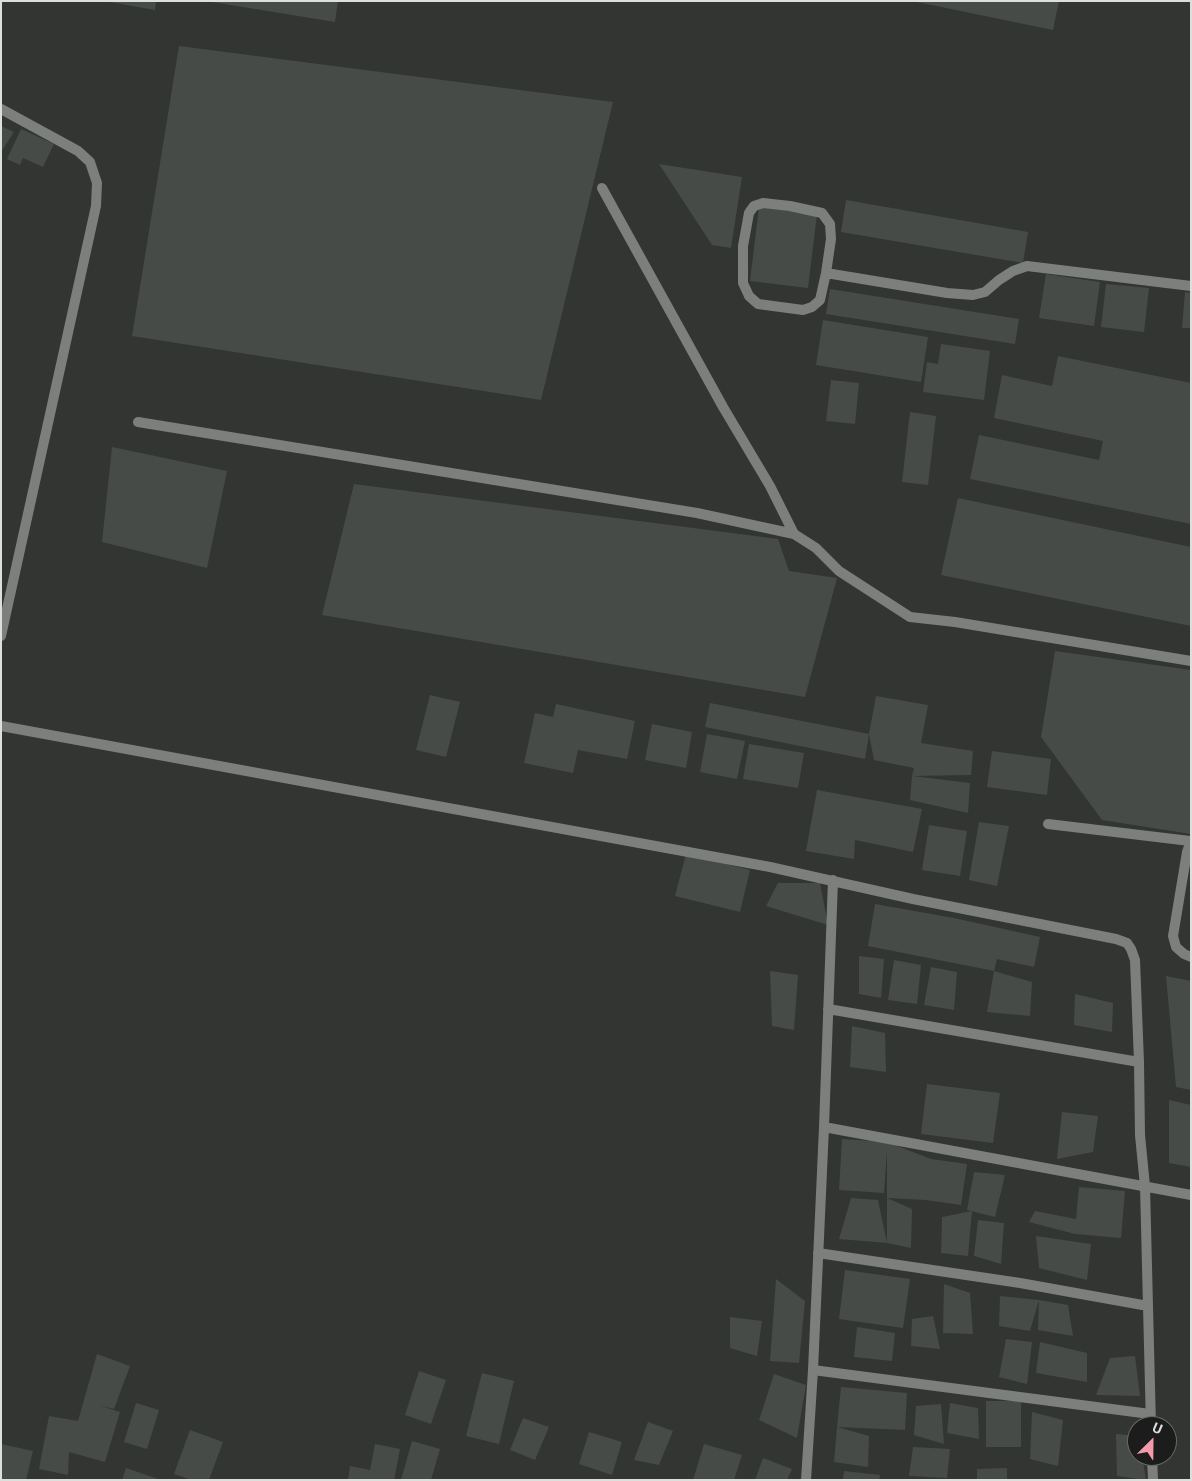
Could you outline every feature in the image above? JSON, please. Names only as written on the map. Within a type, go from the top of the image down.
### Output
[{"type":"street","points":[[1,109],[78,151],[90,162],[96,183],[96,206],[1,636]]},
{"type":"street","points":[[602,188],[723,407],[770,486],[794,534]]},
{"type":"street","points":[[763,203],[822,213],[830,224],[831,239],[826,273],[820,300],[812,307],[803,310],[758,304],[749,296],[743,283],[743,251],[749,213],[754,206],[763,203]]},
{"type":"street","points":[[826,273],[947,293],[973,295],[985,292],[1013,271],[1027,266],[1191,286]]},
{"type":"street","points":[[138,422],[697,513],[794,534],[816,548],[840,571],[910,617],[955,622],[1191,661]]},
{"type":"street","points":[[1,726],[761,865],[913,899],[1116,939],[1127,943],[1134,960],[1139,1062],[1140,1135],[1145,1186],[1150,1414],[813,1370]]},
{"type":"street","points":[[1048,824],[1190,841],[1173,936],[1176,947],[1191,957]]},
{"type":"street","points":[[806,1480],[824,1127],[833,880]]},
{"type":"street","points":[[828,1009],[1139,1062]]},
{"type":"street","points":[[824,1127],[1191,1195]]},
{"type":"street","points":[[818,1253],[1148,1306]]},
{"type":"street","points":[[1152,1466],[1153,1480]]},
{"type":"building","points":[[104,1],[156,1],[155,10]]},
{"type":"building","points":[[206,1],[338,1],[335,22]]},
{"type":"building","points":[[912,1],[1059,1],[1053,30]]},
{"type":"building","points":[[179,46],[613,102],[541,400],[132,336]]},
{"type":"building","points":[[1,126],[14,132],[1,152]]},
{"type":"building","points":[[21,129],[54,144],[43,167],[23,158],[20,165],[7,159]]},
{"type":"building","points":[[659,164],[742,177],[731,248],[712,245]]},
{"type":"building","points":[[846,200],[1028,232],[1023,263],[841,232]]},
{"type":"building","points":[[759,207],[817,214],[808,288],[750,281]]},
{"type":"building","points":[[1046,274],[1100,282],[1094,326],[1039,318]]},
{"type":"building","points":[[1106,284],[1149,288],[1144,332],[1101,327]]},
{"type":"building","points":[[830,289],[1019,319],[1015,344],[826,314]]},
{"type":"building","points":[[1185,292],[1191,293],[1191,328],[1182,328]]},
{"type":"building","points":[[823,320],[928,337],[921,382],[816,365]]},
{"type":"building","points":[[941,344],[990,351],[984,400],[923,392],[927,362],[938,364]]},
{"type":"building","points":[[1058,356],[1191,383],[1191,524],[970,479],[979,435],[1099,460],[1103,441],[994,418],[1002,375],[1052,386]]},
{"type":"building","points":[[831,380],[859,383],[855,424],[826,421]]},
{"type":"building","points":[[910,412],[936,416],[928,485],[902,482]]},
{"type":"building","points":[[112,447],[227,471],[207,568],[102,542]]},
{"type":"building","points":[[354,484],[778,539],[789,571],[837,578],[805,697],[322,615]]},
{"type":"building","points":[[958,498],[1191,547],[1191,626],[941,575]]},
{"type":"building","points":[[1055,651],[1191,670],[1191,834],[1102,820],[1041,737]]},
{"type":"building","points":[[430,695],[460,702],[446,757],[416,750]]},
{"type":"building","points":[[876,696],[928,705],[921,743],[973,751],[971,775],[912,776],[914,768],[874,760],[869,734]]},
{"type":"building","points":[[710,703],[869,734],[865,759],[705,727]]},
{"type":"building","points":[[556,704],[635,721],[627,759],[578,750],[573,773],[524,763],[535,713],[553,717]]},
{"type":"building","points":[[652,724],[692,732],[686,768],[645,760]]},
{"type":"building","points":[[707,734],[745,741],[737,779],[700,772]]},
{"type":"building","points":[[749,744],[804,753],[798,788],[743,779]]},
{"type":"building","points":[[992,751],[1051,759],[1047,795],[987,787]]},
{"type":"building","points":[[912,776],[970,783],[968,813],[910,800]]},
{"type":"building","points":[[817,790],[922,809],[913,852],[855,840],[854,859],[806,851]]},
{"type":"building","points":[[979,822],[1009,826],[997,886],[969,880]]},
{"type":"building","points":[[929,825],[967,831],[960,876],[922,870]]},
{"type":"building","points":[[686,854],[750,870],[740,912],[675,896]]},
{"type":"building","points":[[778,883],[820,883],[828,925],[766,906]]},
{"type":"building","points":[[875,904],[954,918],[1040,937],[1034,967],[997,959],[994,971],[868,946]]},
{"type":"building","points":[[859,956],[884,959],[881,998],[859,994]]},
{"type":"building","points":[[894,960],[921,965],[917,1004],[888,1000]]},
{"type":"building","points":[[931,967],[957,972],[954,1010],[924,1005]]},
{"type":"building","points":[[770,971],[798,975],[794,1030],[772,1026]]},
{"type":"building","points":[[994,971],[1032,982],[1030,1016],[987,1012]]},
{"type":"building","points":[[1166,976],[1191,981],[1191,1090],[1176,1087]]},
{"type":"building","points":[[1075,994],[1113,1003],[1112,1032],[1074,1025]]},
{"type":"building","points":[[852,1026],[885,1033],[886,1072],[850,1067]]},
{"type":"building","points":[[927,1084],[1000,1093],[993,1143],[921,1134]]},
{"type":"building","points":[[1169,1100],[1191,1105],[1191,1167],[1169,1163]]},
{"type":"building","points":[[1062,1112],[1098,1116],[1093,1152],[1057,1159]]},
{"type":"building","points":[[842,1139],[887,1142],[931,1159],[967,1164],[961,1205],[926,1200],[887,1198],[887,1150],[884,1193],[839,1190]]},
{"type":"building","points":[[974,1172],[1005,1175],[995,1217],[967,1210]]},
{"type":"building","points":[[1079,1187],[1125,1191],[1121,1238],[1075,1234],[1029,1222],[1035,1211],[1076,1219]]},
{"type":"building","points":[[851,1198],[878,1200],[887,1243],[839,1239]]},
{"type":"building","points":[[887,1198],[912,1209],[911,1248],[887,1243]]},
{"type":"building","points":[[972,1211],[968,1256],[941,1253],[942,1217]]},
{"type":"building","points":[[978,1220],[1004,1223],[1001,1264],[974,1256]]},
{"type":"building","points":[[1036,1236],[1091,1244],[1087,1280],[1039,1268]]},
{"type":"building","points":[[845,1270],[910,1279],[903,1328],[839,1319]]},
{"type":"building","points":[[776,1279],[805,1301],[799,1363],[770,1361]]},
{"type":"building","points":[[944,1284],[970,1293],[973,1334],[943,1333]]},
{"type":"building","points":[[1000,1296],[1039,1300],[1030,1331],[999,1326]]},
{"type":"building","points":[[1039,1300],[1068,1305],[1073,1336],[1038,1330]]},
{"type":"building","points":[[933,1316],[940,1349],[911,1346],[912,1319]]},
{"type":"building","points":[[730,1317],[762,1321],[757,1356],[730,1348]]},
{"type":"building","points":[[857,1327],[895,1333],[892,1361],[854,1357]]},
{"type":"building","points":[[1006,1339],[1032,1342],[1027,1384],[999,1377]]},
{"type":"building","points":[[1040,1342],[1087,1353],[1087,1382],[1036,1373]]},
{"type":"building","points":[[97,1354],[130,1366],[114,1409],[98,1405],[120,1412],[105,1462],[69,1452],[68,1475],[39,1469],[49,1416],[78,1421]]},
{"type":"building","points":[[1135,1356],[1140,1396],[1096,1395],[1110,1358]]},
{"type":"building","points":[[419,1371],[446,1380],[431,1424],[405,1415]]},
{"type":"building","points":[[482,1373],[514,1381],[499,1444],[466,1436]]},
{"type":"building","points":[[774,1374],[806,1385],[797,1438],[759,1420]]},
{"type":"building","points":[[841,1387],[907,1393],[905,1430],[837,1427]]},
{"type":"building","points":[[986,1401],[1021,1401],[1021,1447],[986,1447]]},
{"type":"building","points":[[136,1403],[159,1410],[147,1449],[124,1442]]},
{"type":"building","points":[[950,1403],[978,1408],[979,1439],[947,1433]]},
{"type":"building","points":[[941,1404],[944,1444],[914,1435],[916,1406]]},
{"type":"building","points":[[1032,1412],[1063,1420],[1058,1466],[1030,1459]]},
{"type":"building","points":[[523,1418],[549,1427],[535,1460],[510,1450]]},
{"type":"building","points":[[648,1422],[673,1431],[659,1465],[634,1460]]},
{"type":"building","points":[[837,1427],[869,1436],[868,1467],[834,1462]]},
{"type":"building","points":[[190,1430],[223,1442],[209,1480],[192,1480],[174,1474]]},
{"type":"building","points":[[589,1432],[622,1442],[612,1475],[579,1464]]},
{"type":"building","points":[[1116,1434],[1127,1435],[1127,1466],[1144,1466],[1146,1480],[1117,1476]]},
{"type":"building","points":[[412,1441],[440,1449],[431,1480],[401,1480]]},
{"type":"building","points":[[1,1444],[33,1451],[26,1480],[1,1480]]},
{"type":"building","points":[[375,1444],[400,1449],[394,1480],[348,1480],[350,1466],[370,1470]]},
{"type":"building","points":[[704,1444],[742,1455],[734,1480],[693,1480]]},
{"type":"building","points":[[913,1447],[950,1449],[947,1478],[909,1476]]},
{"type":"building","points":[[763,1458],[792,1469],[787,1480],[755,1480]]},
{"type":"building","points":[[126,1468],[158,1479],[158,1480],[122,1480]]},
{"type":"building","points":[[1007,1468],[1007,1480],[977,1480],[977,1469]]},
{"type":"building","points":[[844,1471],[880,1475],[879,1480],[843,1480]]}]
